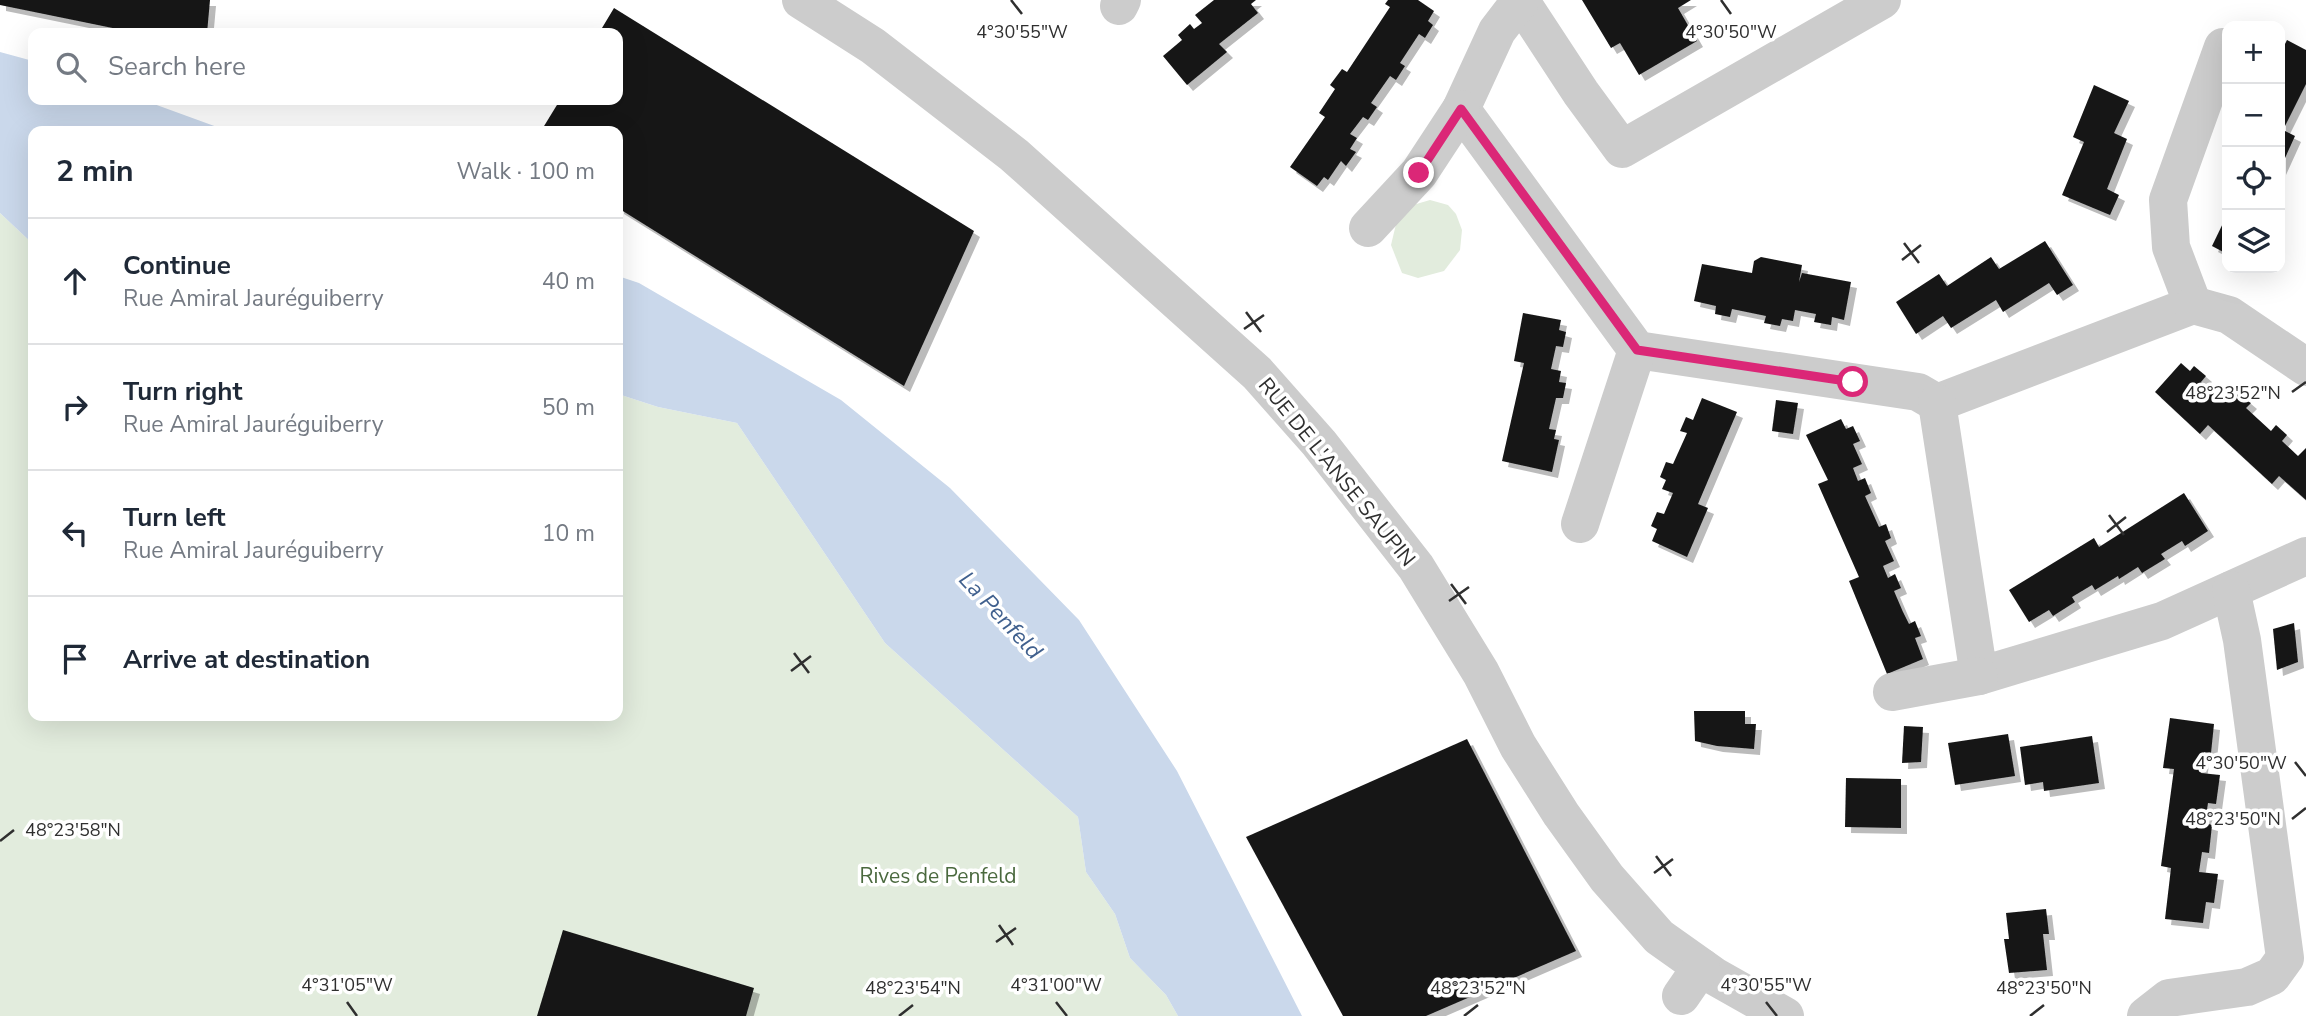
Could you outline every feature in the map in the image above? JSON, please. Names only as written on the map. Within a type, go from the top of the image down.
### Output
[{"type":"street","name":"RUE DE L'ANSE SAUPIN","points":[[802,0],[873,46],[1014,155],[1257,373],[1319,443],[1416,567],[1481,673],[1518,746],[1561,814],[1607,878],[1659,937],[1691,981],[1785,1016]]},
{"type":"street","points":[[1368,229],[1419,173],[1461,109],[1497,31],[1520,0],[1581,93],[1622,149],[1882,0]]},
{"type":"street","points":[[2193,306],[2171,247],[2168,200],[2222,50]]},
{"type":"street","points":[[1461,109],[1637,350],[1918,393],[1937,403],[2193,306],[2229,315],[2306,367]]},
{"type":"street","points":[[1580,524],[1637,350]]},
{"type":"street","points":[[1937,403],[1979,676]]},
{"type":"street","points":[[1892,692],[1979,676],[2162,621],[2306,556]]},
{"type":"street","points":[[2146,1016],[2169,998],[2247,987],[2272,976],[2285,958],[2242,640],[2231,590]]},
{"type":"green space","points":[[1430,200],[1448,205],[1456,214],[1462,230],[1460,250],[1444,271],[1418,278],[1402,273],[1391,245],[1397,220],[1413,205]]},
{"type":"green space","name":"Rives de Penfeld","points":[[0,213],[28,239],[28,721],[623,721],[623,396],[658,407],[737,423],[885,643],[1078,817],[1086,872],[1115,914],[1130,958],[1166,995],[1178,1016],[0,1016]]},
{"type":"water","points":[[0,52],[28,60],[28,105],[157,105],[214,126],[28,126],[28,239],[0,213]]},
{"type":"water","name":"La Penfeld","points":[[623,278],[639,283],[841,400],[950,488],[1079,620],[1177,771],[1302,1016],[1178,1016],[1166,995],[1130,958],[1115,914],[1086,872],[1078,817],[885,643],[737,423],[658,407],[623,396]]},
{"type":"building","points":[[0,0],[210,0],[207,28],[113,28],[0,5]]},
{"type":"building","points":[[1214,0],[1256,0],[1251,4],[1258,13],[1219,44],[1227,52],[1187,85],[1163,56],[1182,40],[1178,35],[1190,24],[1194,29],[1202,23],[1195,15]]},
{"type":"building","points":[[1388,0],[1418,0],[1434,11],[1428,21],[1433,25],[1425,38],[1419,34],[1400,63],[1405,66],[1396,80],[1390,76],[1371,103],[1377,107],[1368,120],[1363,117],[1350,134],[1357,138],[1350,149],[1356,152],[1346,166],[1341,161],[1328,180],[1324,177],[1317,186],[1290,167],[1325,117],[1319,113],[1335,89],[1330,85],[1342,69],[1347,72],[1390,7],[1385,4]]},
{"type":"building","points":[[1582,0],[1691,0],[1678,8],[1697,41],[1639,75],[1620,43],[1611,48]]},
{"type":"building","points":[[614,8],[974,231],[904,386],[623,211],[623,126],[544,126],[557,105],[623,105],[623,28],[602,28]]},
{"type":"building","points":[[2287,40],[2306,50],[2306,84],[2285,126],[2285,84]]},
{"type":"building","points":[[2094,85],[2129,101],[2114,133],[2127,139],[2107,189],[2119,195],[2110,215],[2062,195],[2084,142],[2073,137]]},
{"type":"building","points":[[2285,131],[2295,136],[2285,158]]},
{"type":"building","points":[[2222,225],[2222,251],[2212,246]]},
{"type":"building","points":[[2045,241],[2073,285],[2057,295],[2049,283],[2003,312],[1996,300],[1951,328],[1943,316],[1916,334],[1896,302],[1939,274],[1947,286],[1991,257],[1999,269]]},
{"type":"building","points":[[1761,257],[1802,265],[1799,282],[1802,273],[1851,282],[1844,320],[1832,317],[1831,325],[1814,322],[1816,314],[1795,310],[1793,321],[1782,319],[1780,326],[1764,323],[1766,316],[1732,309],[1730,317],[1715,314],[1716,306],[1694,301],[1702,264],[1752,273],[1754,261]]},
{"type":"building","points":[[1523,313],[1561,320],[1559,330],[1566,332],[1563,347],[1556,346],[1551,369],[1561,371],[1559,382],[1566,383],[1563,398],[1556,398],[1549,429],[1556,430],[1554,439],[1559,440],[1552,472],[1502,461],[1524,363],[1514,361]]},
{"type":"building","points":[[2181,363],[2190,371],[2194,366],[2206,376],[2201,382],[2219,398],[2226,389],[2234,396],[2238,392],[2251,403],[2246,408],[2271,431],[2276,425],[2287,435],[2282,441],[2298,456],[2306,448],[2306,500],[2279,476],[2272,484],[2208,425],[2200,434],[2155,392]]},
{"type":"building","points":[[1702,398],[1737,412],[1698,504],[1708,508],[1687,557],[1652,541],[1657,529],[1651,526],[1657,512],[1664,514],[1673,493],[1662,489],[1666,480],[1660,477],[1666,462],[1673,464],[1687,433],[1680,431],[1686,417],[1693,420]]},
{"type":"building","points":[[1776,400],[1798,403],[1793,434],[1772,431]]},
{"type":"building","points":[[1841,419],[1846,429],[1853,426],[1860,441],[1853,444],[1862,464],[1853,468],[1858,481],[1865,478],[1871,493],[1865,496],[1879,527],[1886,524],[1891,538],[1885,541],[1894,561],[1883,566],[1888,578],[1895,574],[1901,588],[1894,591],[1909,624],[1915,621],[1921,636],[1915,638],[1923,659],[1887,674],[1849,581],[1859,577],[1818,484],[1828,480],[1806,435]]},
{"type":"building","points":[[2184,493],[2208,531],[2185,546],[2182,541],[2161,554],[2165,559],[2142,573],[2138,567],[2095,590],[2092,585],[2072,597],[2075,602],[2053,616],[2049,610],[2029,622],[2009,590],[2094,538],[2099,547]]},
{"type":"building","points":[[2294,623],[2298,662],[2277,670],[2273,629]]},
{"type":"building","points":[[1694,711],[1745,711],[1745,724],[1756,724],[1754,749],[1695,741]]},
{"type":"building","points":[[2170,718],[2214,724],[2211,753],[2204,752],[2201,773],[2220,775],[2216,804],[2208,803],[2205,823],[2212,825],[2209,853],[2202,852],[2199,872],[2218,874],[2214,903],[2206,902],[2203,923],[2165,919],[2171,868],[2161,866],[2174,769],[2163,768]]},
{"type":"building","points":[[1904,726],[1923,727],[1921,762],[1902,763]]},
{"type":"building","points":[[2008,734],[2015,776],[1955,785],[1948,743]]},
{"type":"building","points":[[2092,736],[2099,783],[2044,791],[2043,782],[2025,785],[2020,747]]},
{"type":"building","points":[[1467,739],[1576,951],[1426,1016],[1343,1016],[1246,837]]},
{"type":"building","points":[[1846,778],[1901,779],[1901,828],[1845,827]]},
{"type":"building","points":[[2046,909],[2049,934],[2043,934],[2047,970],[2009,973],[2004,939],[2009,939],[2006,913]]},
{"type":"building","points":[[563,930],[754,988],[746,1016],[537,1016]]},
{"type":"route","points":[[1419,173],[1461,109],[1637,350],[1853,382]]}]
